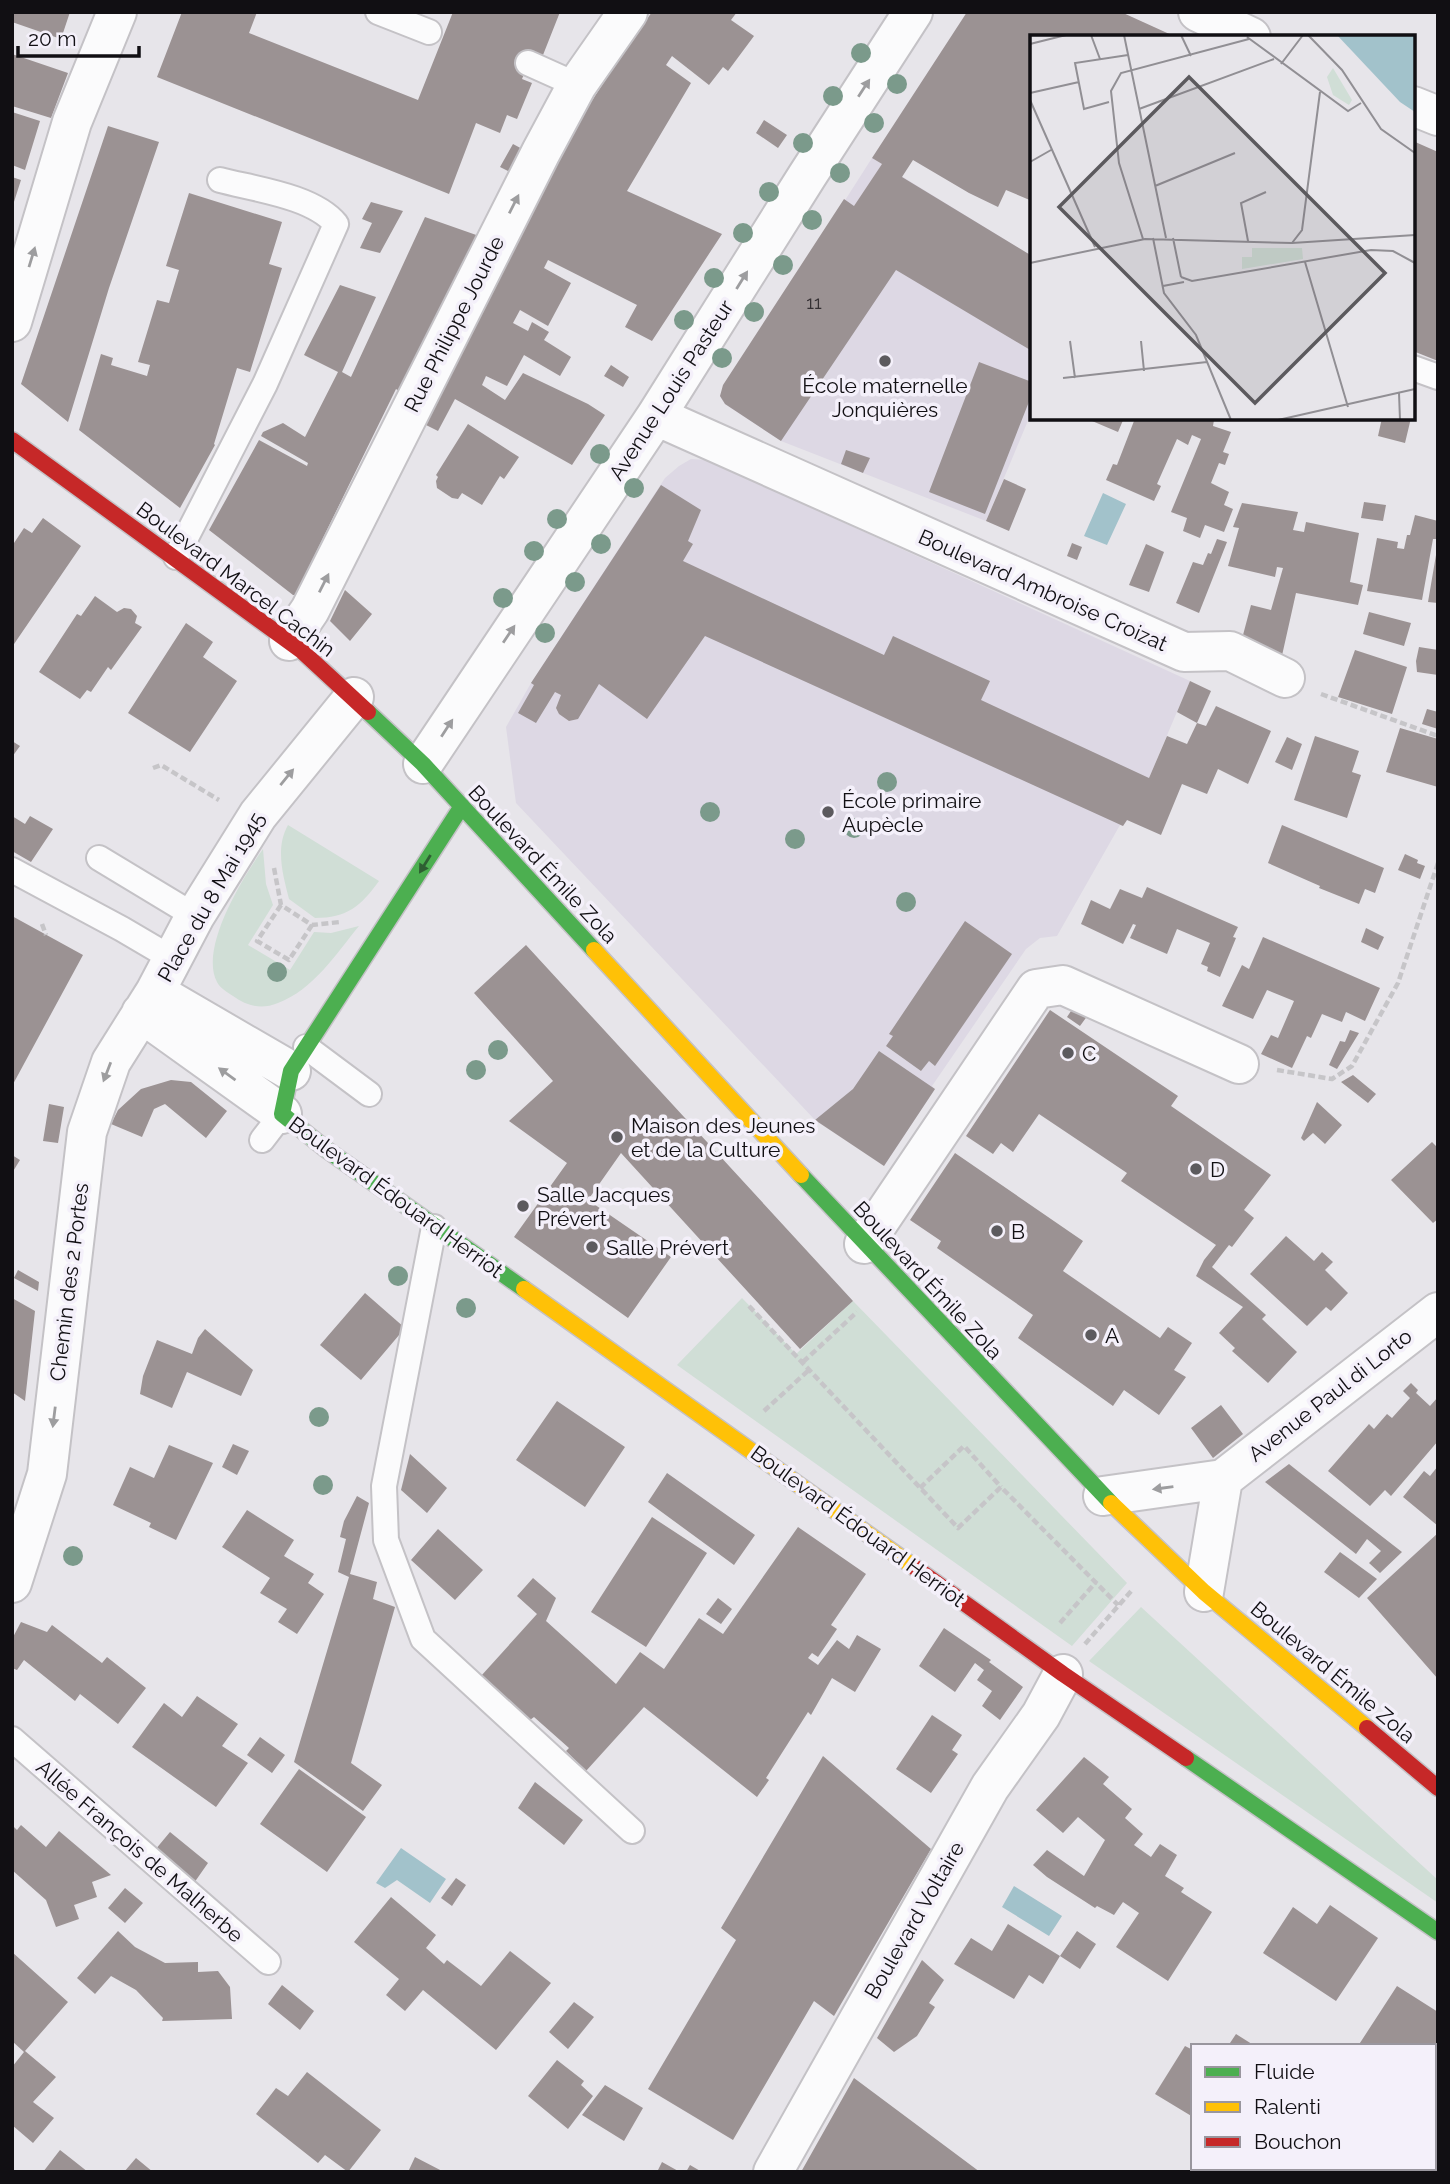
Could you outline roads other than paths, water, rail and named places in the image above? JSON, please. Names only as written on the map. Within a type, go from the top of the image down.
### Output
[{"type":"main road","name":"Boulevard Marcel Cachin","points":[[12,440],[289,641],[354,697],[423,764]]},
{"type":"main road","name":"Boulevard Émile Zola","points":[[423,764],[864,1244],[1102,1496],[1204,1592],[1438,1788]]},
{"type":"main road","points":[[299,1059],[462,806]]},
{"type":"main road","name":"Boulevard Édouard Herriot","points":[[299,1059],[272,1127],[327,1150],[630,1363],[1071,1662],[1438,1932]]},
{"type":"street","points":[[12,322],[72,122],[117,12]]},
{"type":"street","name":"Rue Philippe Jourde","points":[[289,641],[310,610],[491,249],[577,85],[628,12]]},
{"type":"street","name":"Avenue Louis Pasteur","points":[[423,764],[656,416],[913,12]]},
{"type":"street","points":[[1198,12],[1247,35]]},
{"type":"street","points":[[1415,107],[1438,116]]},
{"type":"street","name":"Boulevard Ambroise Croizat","points":[[656,416],[1184,652],[1230,651],[1285,678]]},
{"type":"street","name":"Place du 8 Mai 1945","points":[[299,1059],[157,988],[195,916],[268,801],[354,697]]},
{"type":"street","points":[[864,1244],[1036,989],[1063,985],[1239,1064]]},
{"type":"street","name":"Boulevard Édouard Herriot","points":[[157,988],[272,1127]]},
{"type":"street","name":"Chemin des 2 Portes","points":[[12,1583],[47,1474],[87,1132],[111,1062],[157,988]]},
{"type":"street","name":"Avenue Paul di Lorto","points":[[1102,1496],[1223,1479],[1438,1312]]},
{"type":"street","points":[[1204,1592],[1223,1479]]},
{"type":"street","name":"Boulevard Voltaire","points":[[773,2172],[990,1787],[1041,1715],[1071,1662]]},
{"type":"lane","points":[[378,12],[429,33]]},
{"type":"lane","points":[[528,63],[577,85]]},
{"type":"lane","points":[[176,557],[265,384],[336,224],[328,214],[293,199],[220,180]]},
{"type":"lane","points":[[1415,369],[1438,377]]},
{"type":"lane","points":[[99,858],[195,916]]},
{"type":"lane","points":[[12,870],[122,929],[157,988]]},
{"type":"lane","points":[[299,1059],[369,1094]]},
{"type":"lane","points":[[434,1227],[384,1486],[386,1540],[423,1639],[632,1831]]},
{"type":"lane","name":"Allée François de Malherbe","points":[[12,1740],[268,1962]]},
{"type":"water","points":[[1103,493],[1126,504],[1107,545],[1084,536]]},
{"type":"water","points":[[401,1848],[446,1879],[430,1903],[397,1880],[385,1888],[376,1883]]},
{"type":"water","points":[[1014,1886],[1062,1916],[1049,1936],[1002,1907]]},
{"type":"place","name":"École maternelle Jonquières","points":[[885,361]]},
{"type":"place","name":"École primaire Aupècle","points":[[828,812]]},
{"type":"place","name":"C","points":[[1068,1053]]},
{"type":"place","name":"Maison des Jeunes et de la Culture","points":[[617,1137]]},
{"type":"place","name":"D","points":[[1196,1169]]},
{"type":"place","name":"Salle Jacques Prévert","points":[[523,1206]]},
{"type":"place","name":"B","points":[[997,1231]]},
{"type":"place","name":"Salle Prévert","points":[[592,1247]]},
{"type":"place","name":"A","points":[[1091,1335]]}]
